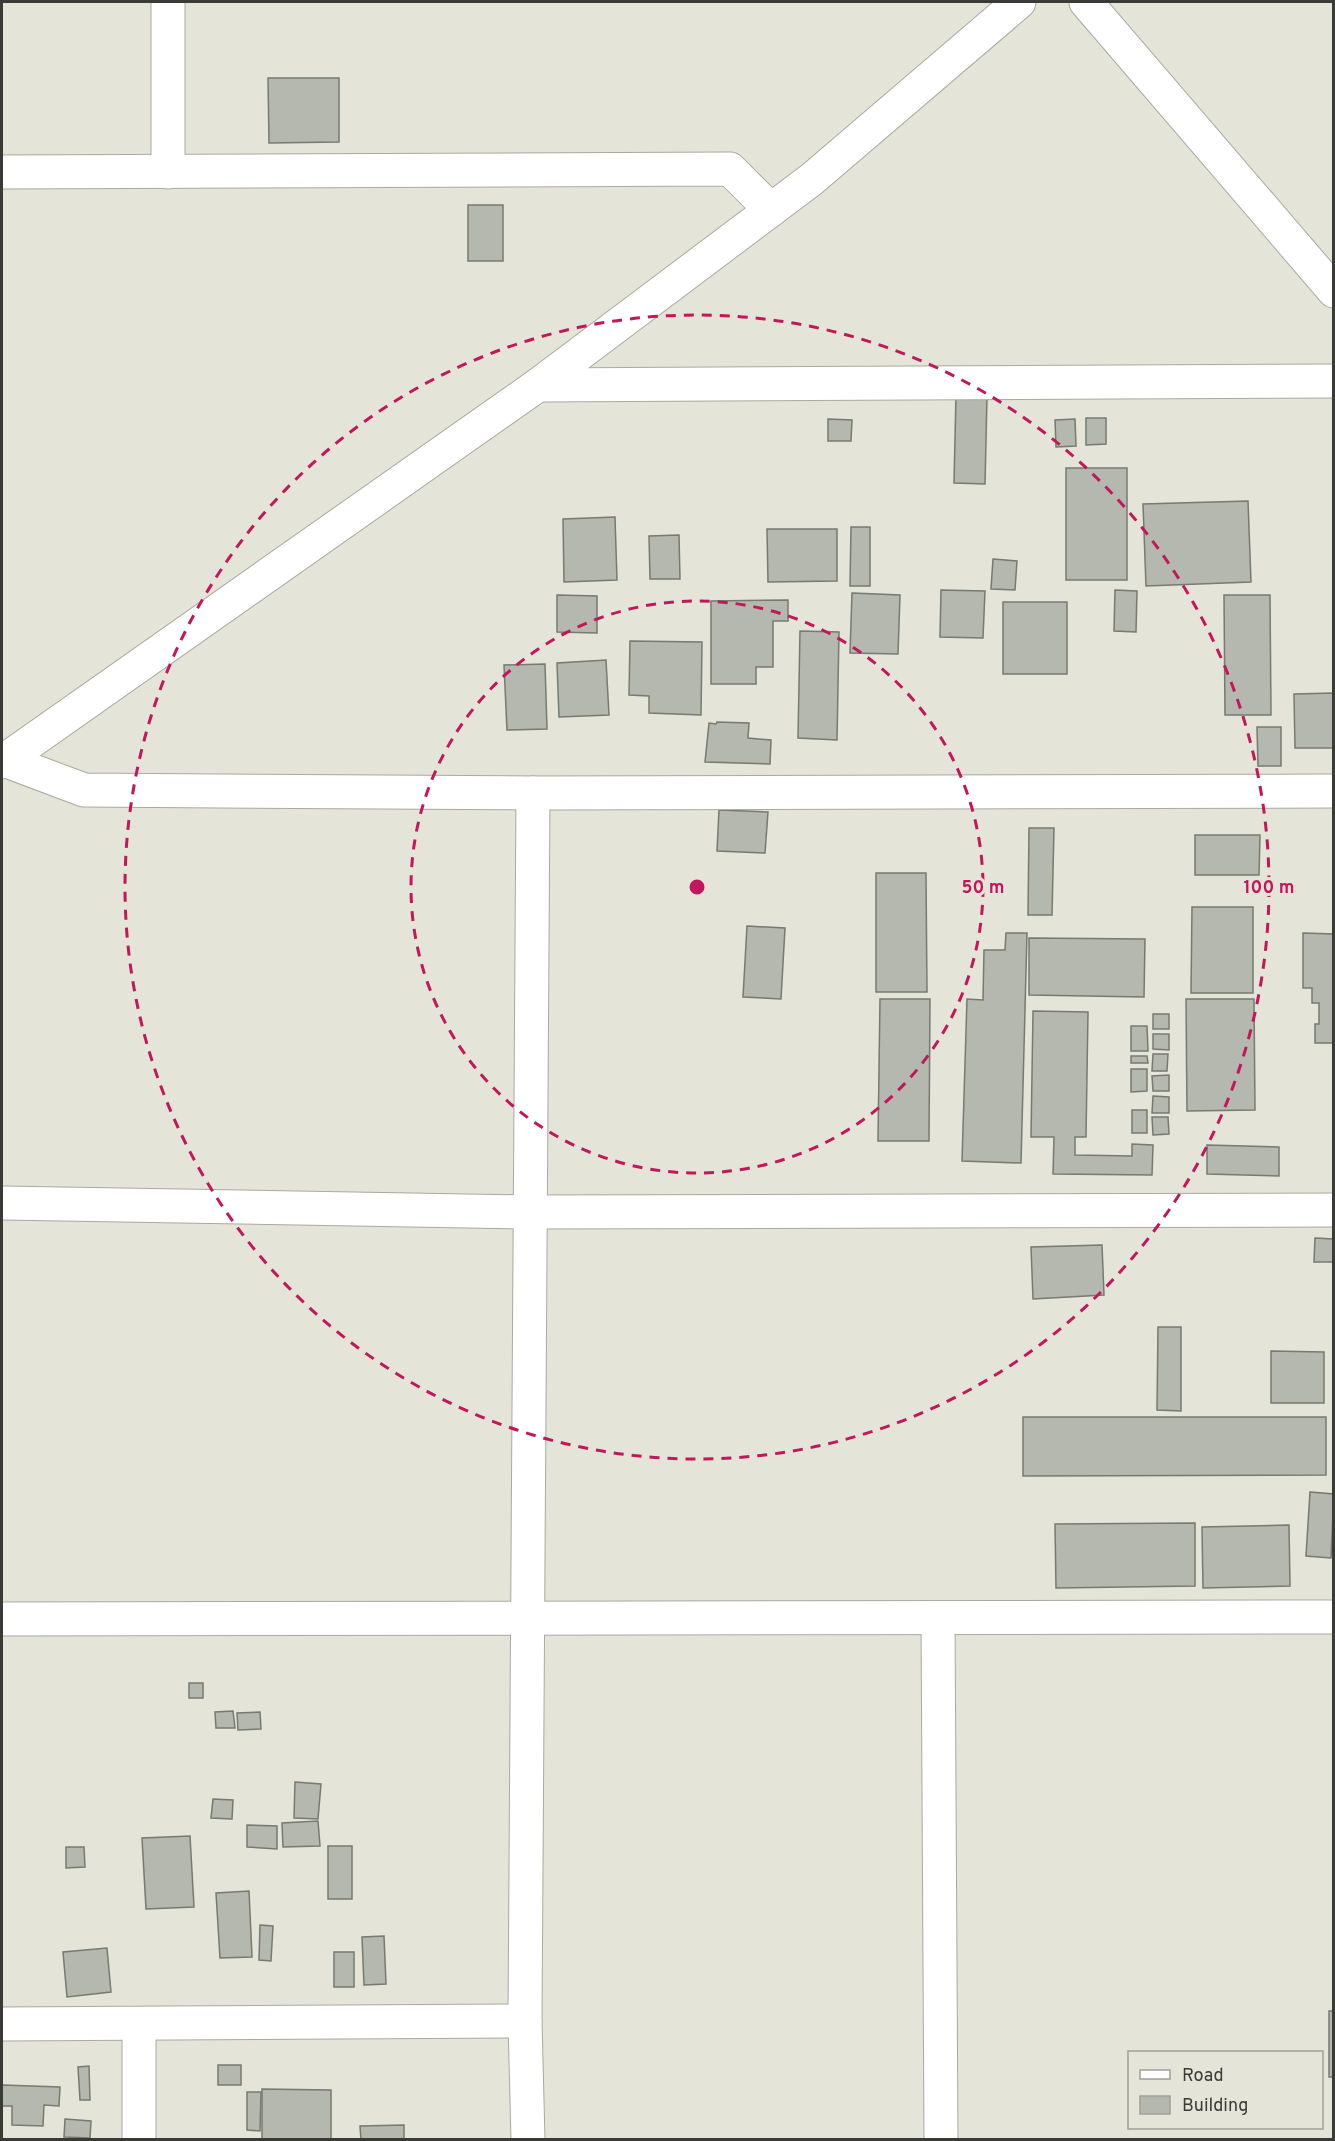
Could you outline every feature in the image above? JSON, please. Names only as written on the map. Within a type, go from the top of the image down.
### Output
[{"type":"street","points":[[168,2],[168,172]]},
{"type":"street","points":[[3,761],[538,385],[812,179],[1020,2]]},
{"type":"street","points":[[1086,2],[1334,291]]},
{"type":"street","points":[[2,172],[730,169],[771,210]]},
{"type":"street","points":[[538,385],[1334,381]]},
{"type":"street","points":[[3,761],[84,790],[533,793],[1334,791]]},
{"type":"street","points":[[528,2139],[525,2021],[533,793]]},
{"type":"street","points":[[2,1203],[530,1212],[1334,1210]]},
{"type":"street","points":[[2,1619],[1334,1617]]},
{"type":"street","points":[[938,1618],[941,2139]]},
{"type":"street","points":[[2,2024],[525,2021]]},
{"type":"street","points":[[139,2024],[139,2139]]},
{"type":"building","points":[[268,78],[339,78],[339,142],[269,143]]},
{"type":"building","points":[[468,205],[503,205],[503,261],[468,261]]},
{"type":"building","points":[[956,395],[987,396],[985,484],[954,483]]},
{"type":"building","points":[[1086,418],[1106,418],[1106,444],[1086,445]]},
{"type":"building","points":[[828,419],[852,420],[851,441],[828,441]]},
{"type":"building","points":[[1075,419],[1076,446],[1056,447],[1055,420]]},
{"type":"building","points":[[1066,468],[1127,468],[1127,580],[1066,580]]},
{"type":"building","points":[[1248,501],[1251,582],[1146,586],[1143,504]]},
{"type":"building","points":[[615,517],[617,580],[564,582],[563,519]]},
{"type":"building","points":[[851,527],[870,527],[870,586],[850,586]]},
{"type":"building","points":[[767,529],[837,529],[837,581],[768,582]]},
{"type":"building","points":[[679,535],[680,579],[650,579],[649,536]]},
{"type":"building","points":[[993,559],[1017,561],[1015,590],[991,589]]},
{"type":"building","points":[[941,590],[985,591],[983,638],[940,637]]},
{"type":"building","points":[[1115,590],[1137,591],[1136,632],[1114,631]]},
{"type":"building","points":[[852,593],[900,595],[898,654],[850,653]]},
{"type":"building","points":[[557,595],[597,596],[597,633],[557,632]]},
{"type":"building","points":[[1224,595],[1270,595],[1271,715],[1225,715]]},
{"type":"building","points":[[788,600],[788,621],[773,621],[773,667],[756,667],[756,684],[711,684],[711,601]]},
{"type":"building","points":[[1003,602],[1067,602],[1067,674],[1003,674]]},
{"type":"building","points":[[800,631],[839,632],[837,740],[798,738]]},
{"type":"building","points":[[630,641],[702,642],[701,715],[649,713],[649,696],[629,695]]},
{"type":"building","points":[[606,660],[609,715],[559,717],[557,663]]},
{"type":"building","points":[[545,664],[547,729],[507,730],[504,665]]},
{"type":"building","points":[[1334,693],[1334,748],[1295,748],[1294,694]]},
{"type":"building","points":[[717,722],[749,723],[748,738],[771,740],[770,764],[705,762],[709,723],[716,724]]},
{"type":"building","points":[[1257,727],[1281,727],[1281,766],[1258,766]]},
{"type":"building","points":[[719,810],[768,812],[765,853],[717,851]]},
{"type":"building","points":[[1029,828],[1054,828],[1052,915],[1028,915]]},
{"type":"building","points":[[1195,835],[1260,835],[1259,875],[1195,875]]},
{"type":"building","points":[[876,873],[926,873],[927,992],[876,992]]},
{"type":"building","points":[[1192,907],[1253,907],[1253,993],[1191,993]]},
{"type":"building","points":[[747,926],[785,928],[781,999],[743,997]]},
{"type":"building","points":[[1006,933],[1027,933],[1021,1163],[962,1161],[967,999],[983,1000],[984,950],[1005,950]]},
{"type":"building","points":[[1303,933],[1334,934],[1333,1043],[1315,1043],[1315,1024],[1319,1024],[1319,1003],[1312,1003],[1312,988],[1303,988]]},
{"type":"building","points":[[1029,938],[1145,939],[1144,997],[1029,995]]},
{"type":"building","points":[[880,999],[930,999],[929,1141],[878,1141]]},
{"type":"building","points":[[1186,999],[1254,999],[1255,1110],[1187,1111]]},
{"type":"building","points":[[1033,1011],[1088,1012],[1086,1137],[1075,1137],[1075,1155],[1132,1156],[1132,1144],[1153,1145],[1152,1175],[1053,1174],[1054,1137],[1031,1137]]},
{"type":"building","points":[[1153,1014],[1169,1014],[1169,1029],[1153,1029]]},
{"type":"building","points":[[1131,1026],[1147,1026],[1148,1051],[1131,1051]]},
{"type":"building","points":[[1153,1034],[1169,1034],[1169,1050],[1153,1049]]},
{"type":"building","points":[[1153,1054],[1168,1054],[1167,1071],[1152,1071]]},
{"type":"building","points":[[1131,1056],[1147,1056],[1148,1063],[1131,1063]]},
{"type":"building","points":[[1131,1069],[1147,1069],[1147,1091],[1131,1092]]},
{"type":"building","points":[[1169,1075],[1169,1091],[1153,1091],[1152,1076]]},
{"type":"building","points":[[1153,1096],[1169,1097],[1169,1113],[1152,1113]]},
{"type":"building","points":[[1132,1110],[1147,1110],[1147,1133],[1132,1133]]},
{"type":"building","points":[[1152,1117],[1168,1117],[1169,1134],[1153,1135]]},
{"type":"building","points":[[1207,1145],[1279,1147],[1279,1176],[1207,1174]]},
{"type":"building","points":[[1315,1238],[1333,1239],[1333,1262],[1314,1262]]},
{"type":"building","points":[[1102,1245],[1104,1295],[1033,1299],[1031,1247]]},
{"type":"building","points":[[1158,1327],[1181,1327],[1181,1411],[1157,1410]]},
{"type":"building","points":[[1271,1351],[1324,1352],[1324,1403],[1271,1403]]},
{"type":"building","points":[[1023,1417],[1326,1417],[1326,1475],[1023,1476]]},
{"type":"building","points":[[1310,1492],[1334,1494],[1331,1558],[1306,1556]]},
{"type":"building","points":[[1195,1523],[1195,1586],[1056,1588],[1055,1524]]},
{"type":"building","points":[[1289,1525],[1290,1586],[1203,1588],[1202,1527]]},
{"type":"building","points":[[189,1683],[203,1683],[203,1698],[189,1698]]},
{"type":"building","points":[[233,1711],[235,1728],[216,1728],[215,1712]]},
{"type":"building","points":[[260,1712],[261,1729],[238,1730],[237,1713]]},
{"type":"building","points":[[295,1782],[321,1784],[318,1819],[294,1818]]},
{"type":"building","points":[[213,1799],[233,1800],[232,1819],[211,1818]]},
{"type":"building","points":[[318,1821],[320,1846],[283,1847],[282,1823]]},
{"type":"building","points":[[247,1825],[277,1826],[277,1849],[247,1847]]},
{"type":"building","points":[[190,1836],[194,1907],[146,1909],[142,1838]]},
{"type":"building","points":[[328,1846],[352,1846],[352,1899],[328,1899]]},
{"type":"building","points":[[66,1847],[84,1847],[85,1867],[66,1868]]},
{"type":"building","points":[[249,1891],[252,1957],[220,1958],[216,1893]]},
{"type":"building","points":[[260,1925],[273,1926],[271,1961],[259,1960]]},
{"type":"building","points":[[384,1936],[386,1984],[364,1985],[362,1937]]},
{"type":"building","points":[[107,1948],[111,1992],[67,1997],[63,1952]]},
{"type":"building","points":[[334,1952],[354,1952],[354,1987],[334,1987]]},
{"type":"building","points":[[1329,2011],[1334,2011],[1334,2077],[1329,2077]]},
{"type":"building","points":[[218,2065],[241,2065],[241,2085],[218,2085]]},
{"type":"building","points":[[89,2066],[90,2100],[80,2100],[78,2067]]},
{"type":"building","points":[[2,2085],[60,2087],[59,2106],[44,2105],[43,2126],[12,2125],[12,2106],[2,2106]]},
{"type":"building","points":[[262,2089],[331,2090],[331,2140],[262,2140]]},
{"type":"building","points":[[247,2092],[261,2092],[260,2131],[247,2130]]},
{"type":"building","points":[[65,2119],[91,2121],[90,2138],[64,2137]]},
{"type":"building","points":[[404,2125],[404,2140],[361,2140],[360,2126]]}]
